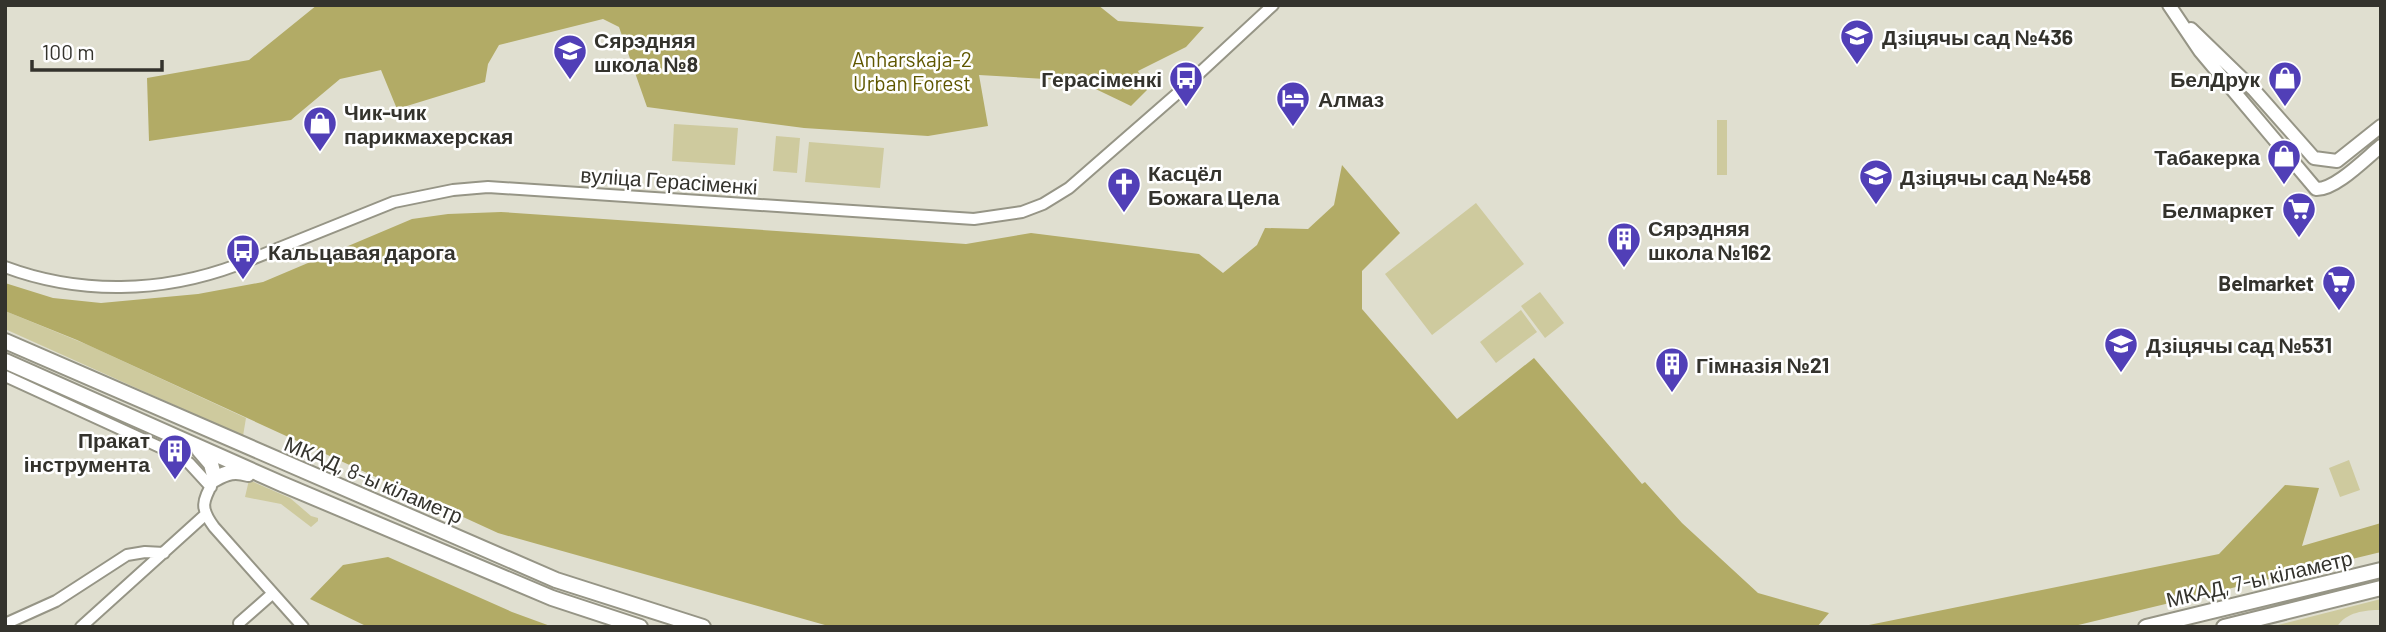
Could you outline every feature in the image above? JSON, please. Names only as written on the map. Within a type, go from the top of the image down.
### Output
[{"type":"highway","name":"МКАД, 8-ы кіламетр","points":[[5,341],[556,580],[703,627]]},
{"type":"highway","name":"МКАД, 8-ы кіламетр","points":[[5,361],[282,484],[552,598],[640,627]]},
{"type":"highway","points":[[192,444],[208,459],[213,483]]},
{"type":"highway","points":[[213,483],[223,474],[237,471],[282,484]]},
{"type":"highway","name":"МКАД, 7-ы кіламетр","points":[[2146,627],[2381,570]]},
{"type":"highway","name":"МКАД, 7-ы кіламетр","points":[[2224,627],[2381,588]]},
{"type":"main road","points":[[2172,10],[2254,90],[2314,158],[2315,167],[2312,172],[2299,168]]},
{"type":"main road","points":[[2172,10],[2239,100],[2316,189],[2323,190],[2335,183],[2381,146]]},
{"type":"main road","points":[[2239,100],[2240,90],[2243,88],[2254,90]]},
{"type":"main road","points":[[2314,158],[2337,161],[2381,126]]},
{"type":"street","name":"вуліца Герасіменкі","points":[[5,267],[35,277],[94,286],[126,288],[183,281],[225,270],[394,202],[453,190],[488,187],[974,219],[1005,216],[1042,204],[1069,188],[1273,5]]},
{"type":"street","points":[[5,376],[175,454],[213,483],[203,506],[205,515],[303,627]]},
{"type":"street","points":[[81,627],[205,515]]},
{"type":"street","points":[[5,624],[56,601],[127,555],[164,553]]},
{"type":"street","points":[[239,623],[272,594]]},
{"type":"shaded area","points":[[1717,120],[1727,120],[1727,175],[1717,175]]},
{"type":"shaded area","points":[[674,124],[738,128],[735,165],[672,161]]},
{"type":"shaded area","points":[[776,136],[800,138],[797,173],[773,171]]},
{"type":"shaded area","points":[[809,142],[884,148],[880,188],[805,182]]},
{"type":"shaded area","points":[[1476,203],[1524,264],[1432,335],[1385,274]]},
{"type":"shaded area","points":[[1540,292],[1564,323],[1545,338],[1521,306]]},
{"type":"shaded area","points":[[1521,310],[1537,332],[1496,363],[1480,342]]},
{"type":"shaded area","points":[[5,311],[88,345],[246,418],[243,436],[5,329]]},
{"type":"shaded area","points":[[2349,460],[2360,490],[2340,497],[2329,468]]},
{"type":"shaded area","points":[[249,480],[290,498],[311,516],[318,518],[318,521],[311,527],[281,504],[245,497]]},
{"type":"shaded area","points":[[2381,599],[2381,610],[2362,611],[2351,615],[2337,627],[2270,627]]},
{"type":"green space","name":"Anharskaja-2 Urban Forest","points":[[317,5],[1098,5],[1118,21],[1204,27],[1186,47],[1138,71],[1147,90],[1131,106],[1079,81],[979,75],[988,126],[928,136],[804,128],[647,107],[619,27],[603,19],[499,45],[488,64],[485,82],[397,109],[381,70],[340,79],[291,120],[149,141],[147,78],[249,60]]},
{"type":"green space","points":[[1342,165],[1400,233],[1362,271],[1362,309],[1457,419],[1534,358],[1642,484],[1645,482],[1682,523],[1758,593],[1829,613],[1817,627],[832,627],[498,533],[77,340],[5,311],[5,283],[53,298],[101,303],[198,294],[263,282],[412,219],[448,214],[501,212],[966,244],[1031,233],[1199,254],[1223,273],[1257,245],[1265,228],[1308,229],[1334,205]]},
{"type":"green space","points":[[2285,485],[2319,488],[2302,546],[2381,523],[2381,552],[2070,627],[1859,627],[2219,554]]},
{"type":"green space","points":[[388,557],[512,612],[553,627],[368,627],[310,599],[343,565]]},
{"type":"place","name":"Дзіцячы сад №436","points":[[1857,66]]},
{"type":"place","name":"Сярэдняя школа №8","points":[[570,81]]},
{"type":"place","name":"Герасіменкі","points":[[1186,108]]},
{"type":"place","name":"БелДрук","points":[[2285,108]]},
{"type":"place","name":"Алмаз","points":[[1293,128]]},
{"type":"place","name":"Чик-чик парикмахерская","points":[[320,153]]},
{"type":"place","name":"Табакерка","points":[[2284,186]]},
{"type":"place","name":"Дзіцячы сад №458","points":[[1876,206]]},
{"type":"place","name":"Касцёл Божага Цела","points":[[1124,214]]},
{"type":"place","name":"Белмаркет","points":[[2299,239]]},
{"type":"place","name":"Сярэдняя школа №162","points":[[1624,269]]},
{"type":"place","name":"Кальцавая дарога","points":[[243,281]]},
{"type":"place","name":"Belmarket","points":[[2339,312]]},
{"type":"place","name":"Дзіцячы сад №531","points":[[2121,374]]},
{"type":"place","name":"Гімназія №21","points":[[1672,394]]},
{"type":"place","name":"Пракат інструмента","points":[[175,481]]}]
